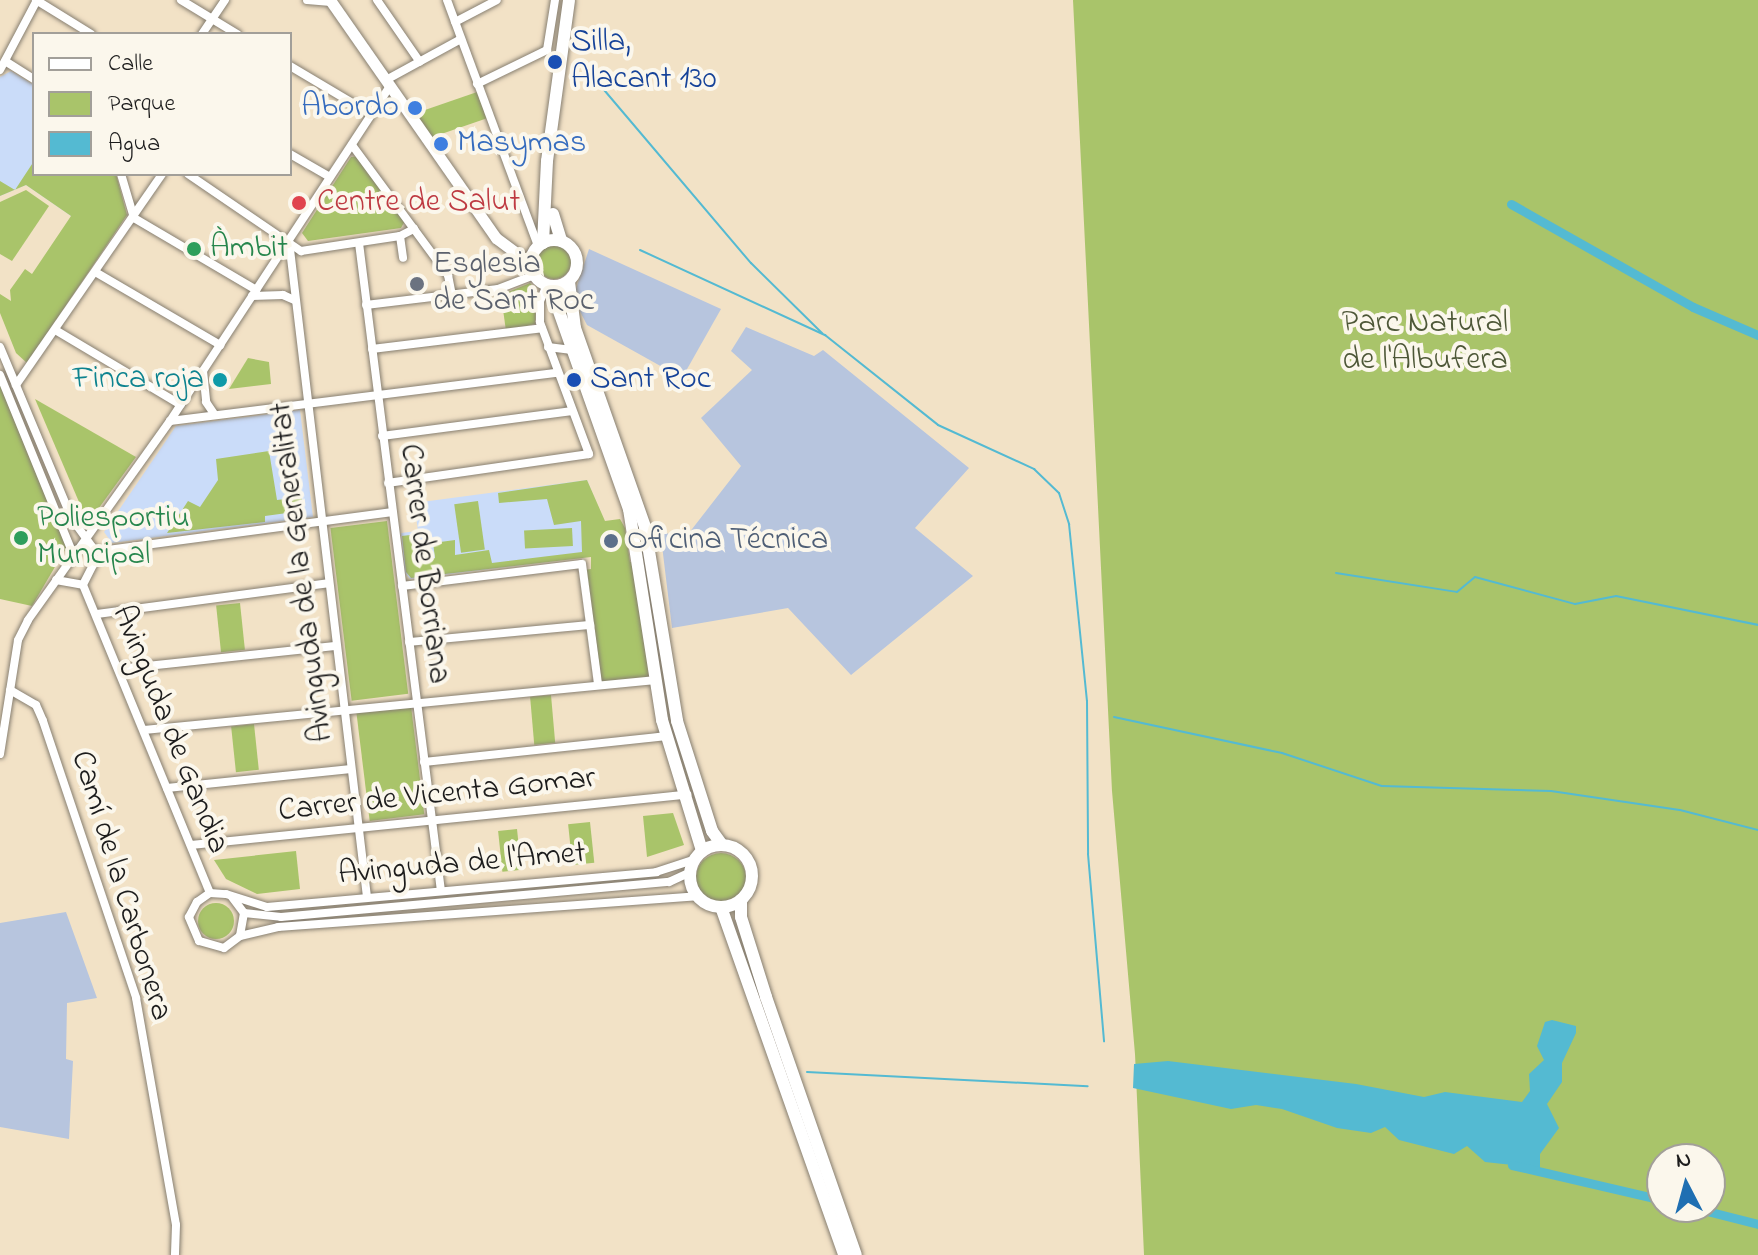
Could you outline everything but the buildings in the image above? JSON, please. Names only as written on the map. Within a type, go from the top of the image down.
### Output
[{"type":"main road","points":[[569,0],[547,161],[540,244],[532,269],[548,286],[629,509],[667,736],[687,795],[696,861],[697,896],[721,907],[741,900]]},
{"type":"main road","points":[[577,0],[553,169],[553,222],[561,241],[573,249],[578,262],[569,282],[575,328],[645,527],[677,721],[712,831],[722,845],[749,861],[752,882],[741,900],[741,917],[856,1255]]},
{"type":"main road","points":[[540,244],[561,241]]},
{"type":"main road","points":[[548,286],[569,282]]},
{"type":"main road","points":[[696,861],[722,845]]},
{"type":"main road","points":[[721,907],[844,1255]]},
{"type":"street","points":[[0,70],[37,0],[88,32]]},
{"type":"street","points":[[181,0],[234,32]]},
{"type":"street","points":[[203,32],[225,0]]},
{"type":"street","points":[[307,0],[331,1],[496,238],[532,269],[509,286],[452,296],[366,305]]},
{"type":"street","points":[[377,0],[420,62]]},
{"type":"street","points":[[447,0],[540,244]]},
{"type":"street","points":[[455,22],[497,0]]},
{"type":"street","points":[[554,1],[567,14]]},
{"type":"street","points":[[477,84],[547,50],[554,1]]},
{"type":"street","points":[[0,754],[18,640],[56,580],[181,405],[352,145],[388,83],[461,39]]},
{"type":"street","points":[[5,61],[32,78]]},
{"type":"street","points":[[292,67],[371,114]]},
{"type":"street","points":[[352,145],[448,275],[452,296]]},
{"type":"street","points":[[292,155],[330,177]]},
{"type":"street","points":[[122,176],[134,218],[254,293],[276,294],[294,300]]},
{"type":"street","points":[[16,385],[57,331],[161,176]]},
{"type":"street","points":[[191,176],[301,251],[400,236],[414,229]]},
{"type":"street","points":[[400,236],[403,258]]},
{"type":"street","name":"Avinguda de la Generalitat","points":[[289,240],[319,522],[367,897]]},
{"type":"street","name":"Carrer de Borriana","points":[[359,243],[441,891]]},
{"type":"street","points":[[97,273],[220,345]]},
{"type":"street","points":[[388,483],[589,454],[542,328],[540,301],[548,286]]},
{"type":"street","points":[[372,349],[542,328]]},
{"type":"street","points":[[57,331],[181,405]]},
{"type":"street","points":[[0,347],[72,519],[93,552],[392,512]]},
{"type":"street","points":[[548,347],[572,350]]},
{"type":"street","points":[[203,371],[206,402],[214,414]]},
{"type":"street","points":[[170,421],[557,373]]},
{"type":"street","points":[[0,375],[74,556]]},
{"type":"street","points":[[382,436],[572,411]]},
{"type":"street","name":"Avinguda de Gandia","points":[[93,552],[83,585],[210,893]]},
{"type":"street","points":[[402,586],[579,563],[598,684]]},
{"type":"street","name":"Avinguda de Gandia","points":[[56,580],[83,585]]},
{"type":"street","points":[[97,614],[328,583]]},
{"type":"street","points":[[409,642],[590,625]]},
{"type":"street","points":[[119,669],[335,646]]},
{"type":"street","points":[[144,730],[343,708],[656,680]]},
{"type":"street","name":"Camí de la Carbonera","points":[[10,690],[36,705],[43,721],[136,998],[176,1225],[175,1255]]},
{"type":"street","points":[[424,762],[667,736]]},
{"type":"street","points":[[167,788],[351,769]]},
{"type":"street","name":"Carrer de Vicenta Gomar","points":[[191,845],[687,795]]},
{"type":"street","name":"Avinguda de l'Amet","points":[[232,897],[267,907],[668,871],[696,861]]},
{"type":"street","name":"Avinguda de l'Amet","points":[[244,913],[281,917],[669,882],[696,861]]},
{"type":"street","points":[[210,893],[232,897],[244,913],[240,936],[215,948],[193,935],[192,909],[210,893]]},
{"type":"street","name":"Avinguda de l'Amet","points":[[240,936],[278,927],[697,896]]},
{"type":"shaded area","points":[[11,71],[32,84],[32,176],[97,176],[71,216],[26,185],[0,196],[0,77]]},
{"type":"shaded area","points":[[589,249],[721,309],[682,378],[587,325],[573,298]]},
{"type":"shaded area","points":[[746,327],[814,356],[823,350],[969,468],[915,528],[973,576],[851,675],[788,608],[672,628],[660,529],[682,542],[741,466],[701,418],[752,370],[731,351]]},
{"type":"shaded area","points":[[300,410],[313,517],[112,543],[104,532],[176,426]]},
{"type":"shaded area","points":[[587,480],[607,528],[602,555],[410,579],[405,573],[401,533],[418,531],[414,503]]},
{"type":"shaded area","points":[[66,912],[97,998],[67,1003],[66,1059],[73,1061],[69,1139],[0,1127],[0,923]]},
{"type":"green space","name":"Parc Natural de l'Albufera","points":[[1073,0],[1758,0],[1758,1255],[1144,1255],[1135,1054],[1112,791]]},
{"type":"green space","points":[[480,91],[489,117],[421,141],[412,114]]},
{"type":"green space","points":[[361,156],[405,221],[401,228],[308,241],[302,233],[351,157]]},
{"type":"green space","points":[[32,164],[32,176],[117,176],[127,215],[27,363],[16,353],[0,313],[0,294],[11,301],[10,290],[25,269],[32,274],[71,216],[26,185],[15,190]]},
{"type":"green space","points":[[0,181],[15,190],[0,196]]},
{"type":"green space","points":[[26,190],[49,206],[12,261],[0,254],[0,202]]},
{"type":"green space","points":[[554,245],[566,250],[571,262],[566,274],[554,279],[542,274],[537,262],[542,250]]},
{"type":"green space","points":[[530,283],[537,291],[535,324],[506,331],[501,295]]},
{"type":"green space","points":[[248,358],[269,362],[271,384],[229,389]]},
{"type":"green space","points":[[0,375],[69,543],[32,606],[0,599]]},
{"type":"green space","points":[[35,399],[136,457],[88,523]]},
{"type":"green space","points":[[269,451],[277,500],[302,497],[302,511],[265,516],[265,522],[167,533],[188,501],[200,507],[218,480],[216,459]]},
{"type":"green space","points":[[587,480],[605,521],[620,519],[625,528],[630,562],[639,561],[656,680],[598,684],[583,570],[591,569],[591,557],[411,578],[406,572],[402,536],[418,534],[423,559],[435,558],[433,543],[455,540],[455,555],[489,550],[492,563],[582,552],[581,521],[554,525],[547,499],[499,503],[498,493]]},
{"type":"green space","points":[[478,501],[485,550],[461,553],[454,504]]},
{"type":"green space","points":[[387,521],[408,694],[352,701],[330,528]]},
{"type":"green space","points":[[572,528],[573,546],[525,548],[524,531]]},
{"type":"green space","points":[[240,603],[245,650],[221,652],[216,606]]},
{"type":"green space","points":[[551,695],[555,743],[534,745],[530,697]]},
{"type":"green space","points":[[411,706],[424,814],[370,821],[356,713]]},
{"type":"green space","points":[[254,724],[259,770],[236,772],[231,726]]},
{"type":"green space","points":[[673,813],[684,845],[647,857],[643,816]]},
{"type":"green space","points":[[590,822],[594,863],[572,865],[568,824]]},
{"type":"green space","points":[[517,829],[521,870],[502,872],[498,831]]},
{"type":"green space","points":[[296,851],[300,889],[257,894],[226,879],[214,860]]},
{"type":"green space","points":[[721,853],[739,860],[746,878],[739,896],[721,903],[703,896],[696,878],[703,860]]},
{"type":"green space","points":[[216,903],[229,908],[234,921],[229,934],[216,939],[203,934],[198,921],[203,908]]},
{"type":"water","points":[[1552,1020],[1576,1026],[1576,1033],[1562,1063],[1562,1082],[1547,1104],[1559,1128],[1540,1154],[1540,1168],[1485,1162],[1467,1146],[1454,1154],[1399,1140],[1385,1127],[1371,1133],[1337,1128],[1282,1109],[1256,1105],[1231,1109],[1133,1088],[1134,1064],[1168,1061],[1356,1084],[1424,1097],[1445,1092],[1522,1102],[1530,1091],[1529,1074],[1544,1060],[1537,1046],[1545,1022]]},
{"type":"waterway","points":[[588,71],[751,263],[822,333]]},
{"type":"waterway","points":[[1511,204],[1693,307],[1758,335]]},
{"type":"waterway","points":[[640,250],[825,335],[938,425],[1034,469],[1059,493],[1069,524],[1087,701],[1088,854],[1104,1041]]},
{"type":"waterway","points":[[1336,573],[1457,592],[1475,577],[1575,604],[1616,596],[1758,625]]},
{"type":"waterway","points":[[1114,717],[1282,753],[1382,786],[1551,791],[1680,810],[1758,830]]},
{"type":"waterway","points":[[807,1072],[1088,1086]]},
{"type":"waterway","points":[[1512,1165],[1646,1196]]},
{"type":"waterway","points":[[1726,1216],[1758,1224]]},
{"type":"place","name":"Silla, Alacant 130","points":[[555,62]]},
{"type":"place","name":"Abordo","points":[[415,108]]},
{"type":"place","name":"Masymas","points":[[441,144]]},
{"type":"place","name":"Centre de Salut","points":[[299,203]]},
{"type":"place","name":"Àmbit","points":[[194,249]]},
{"type":"place","name":"Esglesia de Sant Roc","points":[[417,284]]},
{"type":"place","name":"Finca roja","points":[[220,380]]},
{"type":"place","name":"Sant Roc","points":[[574,380]]},
{"type":"place","name":"Poliesportiu Muncipal","points":[[21,538]]},
{"type":"place","name":"Oficina Técnica","points":[[611,541]]}]
